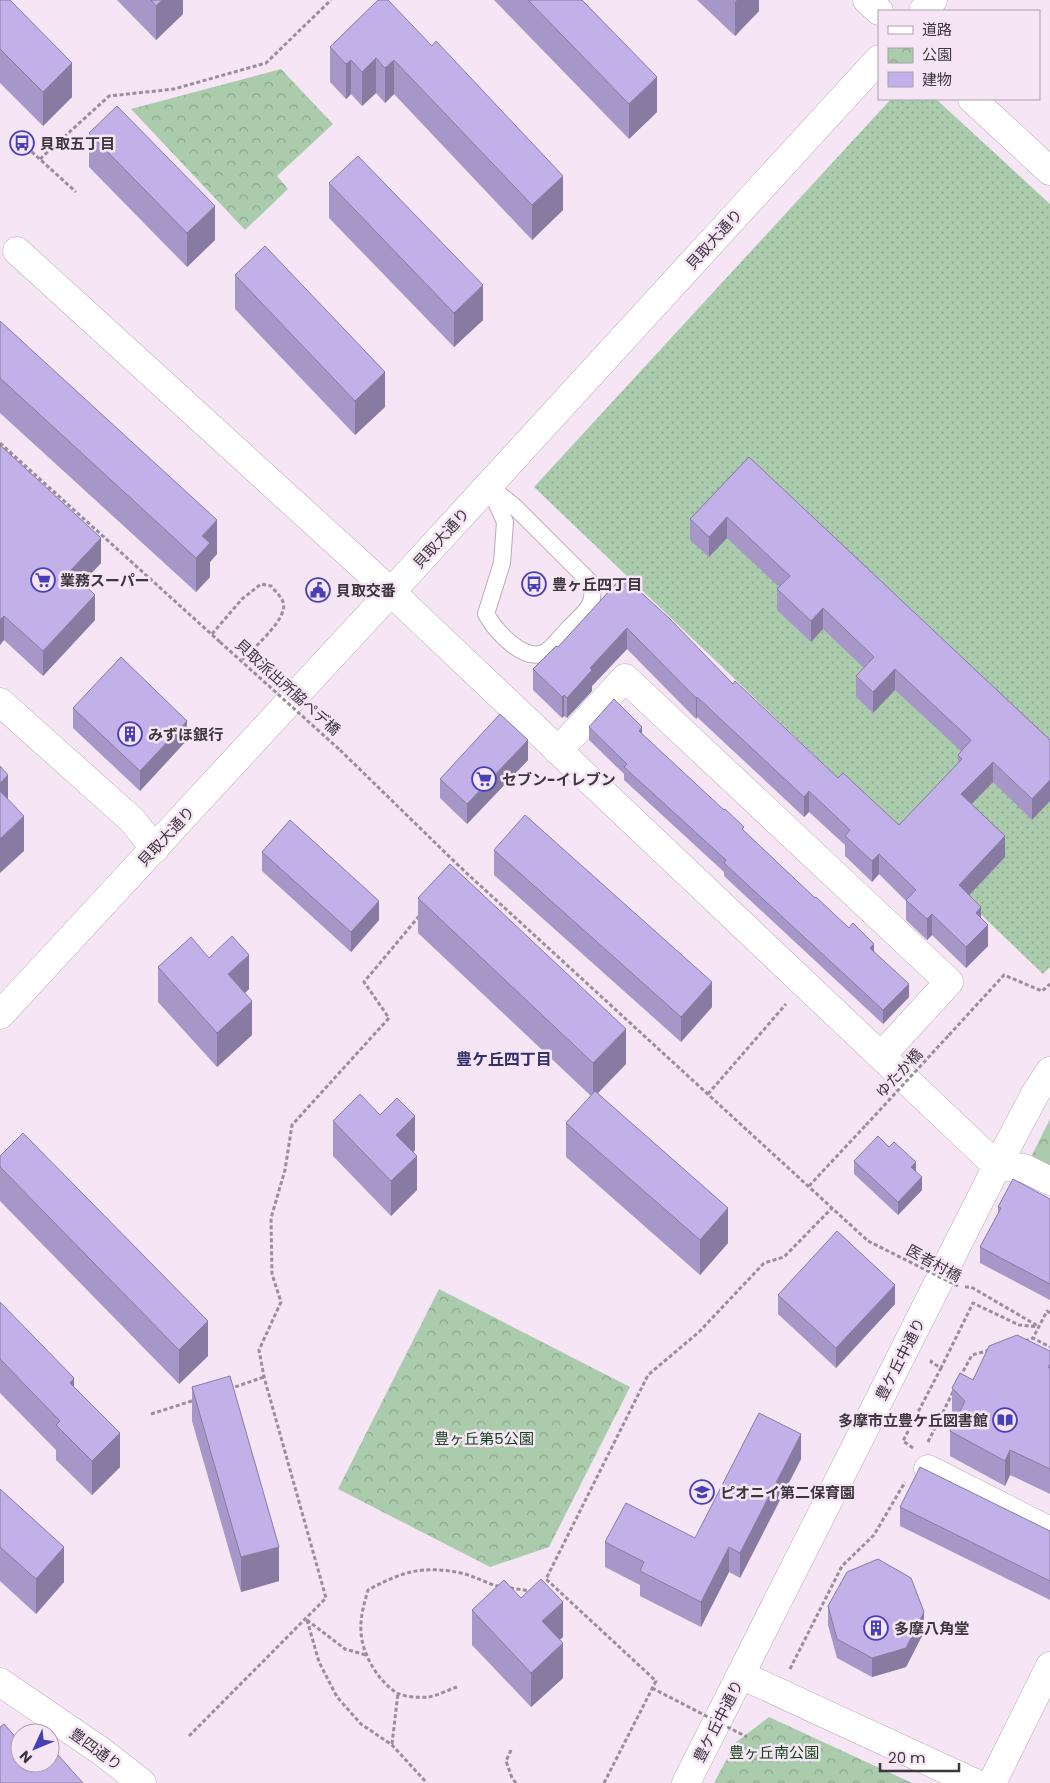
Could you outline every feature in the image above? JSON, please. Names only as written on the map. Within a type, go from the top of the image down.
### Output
[{"type":"street","points":[[867,0],[878,11]]},
{"type":"street","points":[[924,10],[933,0]]},
{"type":"street","name":"貝取大通り","points":[[0,1015],[489,486],[878,60]]},
{"type":"street","points":[[973,100],[1050,171]]},
{"type":"street","points":[[16,251],[391,592],[997,1166],[1024,1168],[1050,1181]]},
{"type":"street","points":[[558,751],[625,678],[949,982],[881,1056]]},
{"type":"street","points":[[0,702],[132,820],[155,849]]},
{"type":"street","name":"豊ケ丘中通り","points":[[686,1783],[997,1166],[1035,1094],[1050,1071]]},
{"type":"street","points":[[919,1461],[1050,1531]]},
{"type":"street","points":[[992,1783],[1050,1666]]},
{"type":"street","points":[[741,1675],[975,1783]]},
{"type":"street","name":"豊四通り","points":[[0,1682],[101,1751],[142,1783]]},
{"type":"lane","points":[[489,486],[515,507],[592,583],[594,594],[591,605],[546,652],[533,654],[517,649],[493,626],[486,614],[502,563],[505,522],[489,486]]},
{"type":"path","points":[[40,159],[109,96],[174,89],[266,63],[331,0]]},
{"type":"path","points":[[22,143],[76,192]]},
{"type":"path","name":"貝取派出所脇ペデ橋","points":[[0,443],[340,750],[460,867],[708,1094]]},
{"type":"path","points":[[212,634],[242,599],[260,584],[271,586],[283,602],[283,613],[273,628],[241,661]]},
{"type":"path","points":[[454,874],[460,867]]},
{"type":"path","points":[[189,1736],[326,1598],[264,1377],[259,1350],[281,1302],[272,1274],[271,1218],[285,1170],[292,1125],[389,1018],[364,982],[424,910]]},
{"type":"path","name":"ゆたか橋","points":[[809,1186],[1004,976],[1042,991],[1050,984]]},
{"type":"path","points":[[708,1094],[804,983]]},
{"type":"path","name":"医者村橋","points":[[708,1094],[868,1241],[958,1286],[961,1291]]},
{"type":"path","points":[[604,1783],[656,1681],[546,1579],[648,1375],[699,1332],[764,1263],[784,1257],[832,1208]]},
{"type":"path","name":"医者村橋","points":[[971,1288],[1024,1316],[1039,1327]]},
{"type":"path","points":[[919,1461],[903,1441],[973,1303],[1019,1325],[1039,1327]]},
{"type":"path","points":[[1033,1338],[1047,1311],[1050,1313]]},
{"type":"path","points":[[1015,1343],[1033,1338],[1050,1347]]},
{"type":"path","points":[[959,1380],[972,1355],[998,1348]]},
{"type":"path","points":[[935,1354],[931,1362],[941,1368]]},
{"type":"path","points":[[227,1389],[264,1377]]},
{"type":"path","points":[[787,1674],[842,1566],[874,1535],[919,1461],[955,1388]]},
{"type":"path","points":[[151,1414],[198,1399]]},
{"type":"path","points":[[456,1687],[429,1697],[412,1697],[398,1693],[373,1667],[366,1655],[361,1633],[361,1619],[368,1590],[390,1578],[426,1568],[462,1573],[490,1584],[533,1590]]},
{"type":"path","points":[[549,1590],[557,1589]]},
{"type":"path","points":[[306,1620],[345,1649],[366,1655]]},
{"type":"path","points":[[306,1620],[319,1662],[337,1697],[361,1724],[392,1745],[427,1783]]},
{"type":"path","points":[[652,1688],[747,1737]]},
{"type":"path","points":[[392,1745],[398,1693]]},
{"type":"path","points":[[512,1750],[506,1760],[512,1778],[516,1783]]},
{"type":"green space","points":[[281,69],[333,124],[277,176],[288,189],[245,230],[131,109]]},
{"type":"green space","points":[[890,100],[937,100],[1050,204],[1050,967],[1043,974],[534,487]]},
{"type":"green space","points":[[1050,1119],[1050,1166],[1031,1157]]},
{"type":"green space","name":"豊ヶ丘第5公園","points":[[439,1289],[630,1387],[549,1547],[490,1567],[338,1489]]},
{"type":"green space","name":"豊ヶ丘南公園","points":[[769,1717],[912,1783],[714,1783],[735,1743]]},
{"type":"building","points":[[0,0],[10,0],[72,63],[43,92],[0,49]]},
{"type":"building","points":[[151,0],[162,0],[156,6]]},
{"type":"building","points":[[378,0],[388,0],[432,46],[436,41],[563,176],[532,205],[394,60],[385,68],[376,58],[362,72],[351,60],[346,64],[330,47]]},
{"type":"building","points":[[528,0],[582,0],[657,77],[629,104]]},
{"type":"building","points":[[117,106],[215,206],[187,233],[89,133]]},
{"type":"building","points":[[358,156],[483,285],[454,313],[329,183]]},
{"type":"building","points":[[265,246],[385,372],[355,401],[235,275]]},
{"type":"building","points":[[0,321],[217,520],[202,536],[210,543],[196,558],[0,378]]},
{"type":"building","name":"業務スーパー","points":[[0,445],[101,538],[70,571],[95,595],[43,651],[4,616],[0,620]]},
{"type":"building","points":[[749,457],[1050,740],[1050,780],[1032,799],[993,762],[961,794],[1005,836],[959,885],[981,907],[976,913],[988,925],[966,947],[932,914],[927,919],[906,900],[916,890],[879,854],[872,861],[845,836],[850,830],[809,791],[804,797],[696,698],[627,628],[590,668],[592,670],[567,698],[564,695],[562,697],[533,669],[556,646],[558,647],[623,576],[670,619],[733,684],[735,681],[838,778],[843,773],[899,825],[962,759],[958,755],[971,740],[895,669],[873,692],[856,676],[874,657],[823,608],[811,621],[777,589],[790,576],[727,517],[709,537],[690,519]]},
{"type":"building","name":"みずほ銀行","points":[[121,657],[187,721],[140,771],[73,708]]},
{"type":"building","points":[[614,699],[642,727],[639,731],[744,827],[742,829],[815,898],[849,928],[853,923],[874,944],[870,948],[909,984],[883,1010],[724,863],[726,860],[624,767],[627,764],[589,727]]},
{"type":"building","points":[[500,714],[528,740],[467,804],[440,779]]},
{"type":"building","points":[[0,766],[8,775],[0,783]]},
{"type":"building","points":[[0,791],[24,816],[0,839]]},
{"type":"building","points":[[525,815],[712,982],[681,1017],[494,850]]},
{"type":"building","points":[[290,820],[379,901],[351,932],[262,852]]},
{"type":"building","points":[[450,864],[626,1029],[593,1063],[418,898]]},
{"type":"building","points":[[232,936],[249,955],[228,974],[252,1001],[217,1033],[158,967],[191,937],[209,958]]},
{"type":"building","points":[[595,1091],[728,1208],[700,1240],[566,1123]]},
{"type":"building","points":[[360,1094],[380,1115],[397,1098],[415,1116],[396,1135],[417,1156],[391,1181],[333,1121]]},
{"type":"building","points":[[23,1133],[208,1321],[179,1350],[0,1167],[0,1156]]},
{"type":"building","points":[[878,1136],[889,1147],[894,1142],[916,1162],[911,1167],[922,1177],[898,1202],[854,1161]]},
{"type":"building","points":[[1013,1179],[1050,1199],[1050,1284],[980,1247],[1001,1208],[998,1207]]},
{"type":"building","points":[[837,1231],[895,1285],[836,1348],[778,1295]]},
{"type":"building","points":[[0,1302],[74,1378],[70,1383],[120,1433],[92,1461],[56,1425],[60,1421],[0,1359]]},
{"type":"building","points":[[1017,1335],[1050,1351],[1050,1364],[1048,1367],[1050,1368],[1050,1469],[1010,1450],[1005,1461],[950,1431],[965,1401],[952,1388],[960,1373],[973,1380],[989,1346]]},
{"type":"building","points":[[230,1376],[279,1547],[241,1557],[192,1387]]},
{"type":"building","points":[[759,1413],[801,1434],[740,1553],[729,1547],[701,1602],[640,1571],[644,1562],[605,1542],[626,1503],[695,1538]]},
{"type":"building","points":[[920,1467],[1050,1531],[1050,1581],[900,1507]]},
{"type":"building","points":[[0,1489],[64,1547],[36,1579],[0,1547]]},
{"type":"building","name":"多摩八角堂","points":[[878,1559],[911,1578],[924,1612],[906,1648],[872,1658],[837,1639],[828,1606],[847,1572]]},
{"type":"building","points":[[541,1579],[563,1602],[542,1621],[563,1643],[531,1673],[472,1610],[504,1580],[521,1598]]},
{"type":"building","points":[[4,1724],[10,1731],[10,1773],[60,1773],[60,1757],[83,1783],[0,1783],[0,1727]]},
{"type":"place","name":"貝取五丁目","points":[[22,143]]},
{"type":"place","name":"業務スーパー","points":[[43,580]]},
{"type":"place","name":"豊ヶ丘四丁目","points":[[534,584]]},
{"type":"place","name":"貝取交番","points":[[318,590]]},
{"type":"place","name":"みずほ銀行","points":[[130,734]]},
{"type":"place","name":"セブン-イレブン","points":[[484,779]]},
{"type":"place","name":"多摩市立豊ケ丘図書館","points":[[1005,1420]]},
{"type":"place","name":"ピオニイ第二保育園","points":[[702,1492]]},
{"type":"place","name":"多摩八角堂","points":[[876,1628]]},
{"type":"district","name":"豊ケ丘四丁目","points":[[504,1059]]}]
